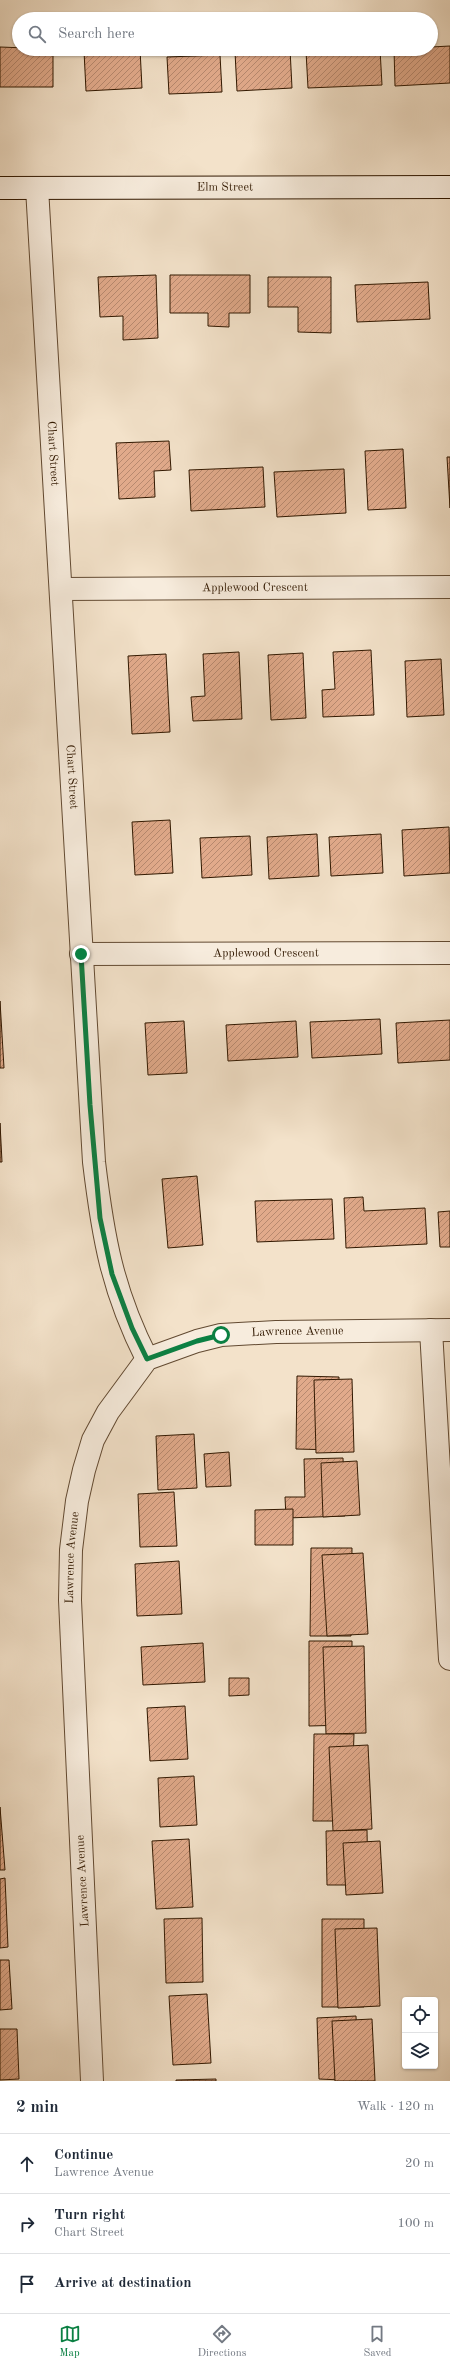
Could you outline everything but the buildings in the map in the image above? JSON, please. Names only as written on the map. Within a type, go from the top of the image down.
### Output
[{"type":"street","name":"Elm Street","points":[[0,188],[450,187]]},
{"type":"street","name":"Chart Street","points":[[37,188],[90,1112],[100,1218],[112,1274],[132,1328],[147,1359]]},
{"type":"street","name":"Applewood Crescent","points":[[61,589],[450,587]]},
{"type":"street","name":"Applewood Crescent","points":[[81,954],[450,953]]},
{"type":"street","name":"Lawrence Avenue","points":[[92,2081],[70,1608],[71,1550],[77,1500],[93,1440],[108,1412],[147,1359],[197,1341],[221,1335],[276,1332],[441,1330]]},
{"type":"street","points":[[441,1330],[450,1659]]},
{"type":"route","points":[[81,954],[94,1162],[100,1218],[112,1274],[121,1301],[147,1359],[197,1341],[221,1335]]}]
